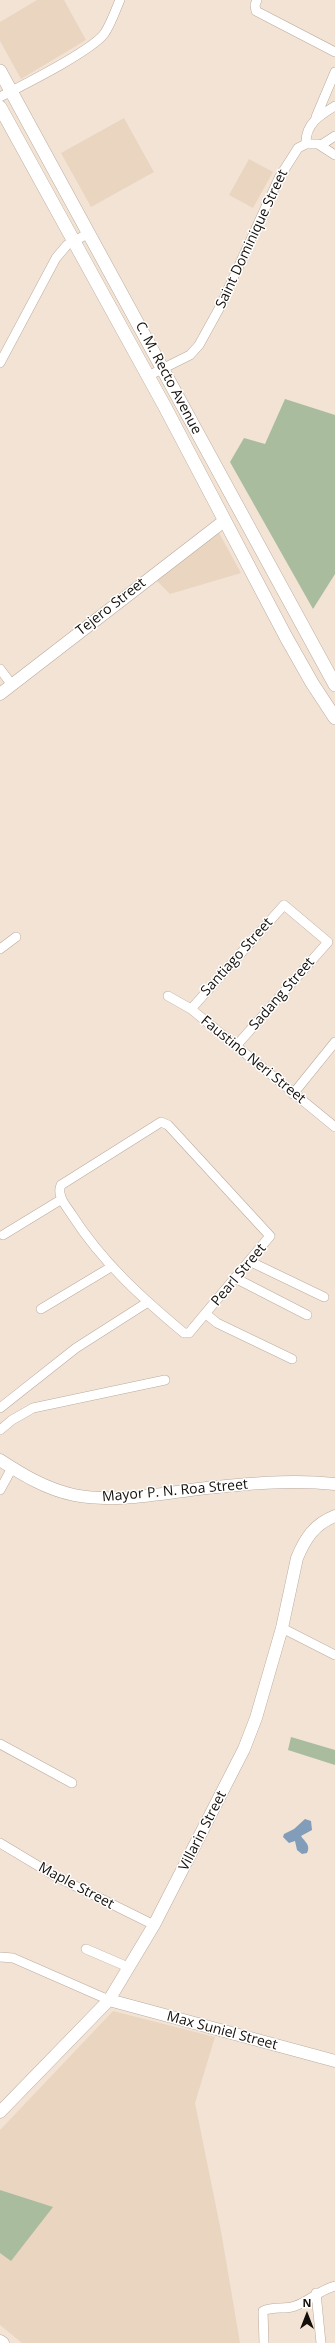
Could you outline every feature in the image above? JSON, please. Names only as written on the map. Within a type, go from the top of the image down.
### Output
[{"type":"highway","name":"C. M. Recto Avenue","points":[[0,71],[5,94],[89,233],[292,609],[335,685]]},
{"type":"highway","name":"C. M. Recto Avenue","points":[[0,107],[148,376],[286,637],[312,683],[335,718]]},
{"type":"highway","points":[[276,618],[292,609]]},
{"type":"highway","points":[[286,637],[303,628]]},
{"type":"main road","name":"Tejero Street","points":[[0,694],[224,521]]},
{"type":"main road","name":"Mayor P. N. Roa Street","points":[[0,1460],[49,1488],[74,1495],[93,1497],[154,1495],[239,1485],[306,1482],[335,1484]]},
{"type":"main road","name":"Villarin Street","points":[[2,2107],[109,2000],[154,1925],[244,1749],[256,1718],[282,1628],[298,1558],[303,1544],[318,1526],[335,1516]]},
{"type":"main road","name":"Max Suniel Street","points":[[109,2000],[335,2061]]},
{"type":"street","points":[[5,94],[70,58],[99,38],[108,26],[120,0]]},
{"type":"street","points":[[257,0],[255,5],[256,11],[335,52]]},
{"type":"street","points":[[335,72],[316,117],[307,133],[306,144],[321,145],[335,155]]},
{"type":"street","points":[[316,117],[335,106]]},
{"type":"street","points":[[321,145],[335,136]]},
{"type":"street","name":"Saint Dominique Street","points":[[148,376],[190,355],[200,346],[220,307],[279,178],[296,151],[306,144]]},
{"type":"street","points":[[1,358],[53,263],[66,245],[89,233]]},
{"type":"street","points":[[0,669],[12,685]]},
{"type":"street","name":"Santiago Street","points":[[190,1009],[284,905],[328,942]]},
{"type":"street","points":[[0,949],[16,937]]},
{"type":"street","name":"Sadang Street","points":[[236,1046],[328,942]]},
{"type":"street","name":"Faustino Neri Street","points":[[168,996],[190,1009],[335,1127]]},
{"type":"street","points":[[293,1094],[335,1042]]},
{"type":"street","name":"Pearl Street","points":[[161,1122],[165,1123],[269,1233],[269,1238],[248,1261],[206,1314],[189,1333],[184,1333],[111,1267],[86,1238],[62,1199],[59,1190],[61,1185],[161,1122]]},
{"type":"street","points":[[3,1235],[62,1199]]},
{"type":"street","points":[[248,1261],[324,1297]]},
{"type":"street","points":[[41,1310],[111,1267]]},
{"type":"street","points":[[235,1278],[307,1315]]},
{"type":"street","points":[[0,1408],[76,1348],[148,1302]]},
{"type":"street","points":[[206,1314],[217,1323],[292,1359]]},
{"type":"street","points":[[0,1430],[12,1420],[33,1408],[165,1380]]},
{"type":"street","points":[[0,1490],[12,1468]]},
{"type":"street","points":[[282,1628],[335,1655]]},
{"type":"street","points":[[0,1744],[72,1783]]},
{"type":"street","name":"Maple Street","points":[[0,1843],[55,1876],[154,1925]]},
{"type":"street","points":[[86,1949],[128,1967]]},
{"type":"street","points":[[0,1957],[13,1958],[109,2000]]},
{"type":"street","points":[[264,2343],[263,2311],[269,2308],[294,2307],[305,2302],[316,2293],[335,2286]]},
{"type":"street","points":[[316,2293],[321,2343]]},
{"type":"shaded area","points":[[37,0],[64,0],[86,40],[21,79],[0,41],[0,22]]},
{"type":"shaded area","points":[[124,118],[154,172],[91,207],[61,153]]},
{"type":"shaded area","points":[[249,159],[273,172],[253,208],[229,195]]},
{"type":"shaded area","points":[[218,531],[241,573],[170,594],[156,580]]},
{"type":"shaded area","points":[[113,2011],[215,2037],[195,2103],[221,2231],[240,2343],[22,2343],[0,2325],[0,2130]]},
{"type":"green space","points":[[285,399],[335,415],[335,574],[313,609],[230,462],[244,438],[265,444]]},
{"type":"green space","points":[[291,1737],[335,1750],[335,1765],[288,1750]]},
{"type":"green space","points":[[0,2190],[53,2207],[11,2261],[0,2253]]},
{"type":"water","points":[[305,1819],[311,1821],[312,1830],[301,1836],[308,1848],[307,1853],[302,1854],[297,1850],[295,1841],[289,1843],[283,1837],[284,1834],[294,1829]]}]
